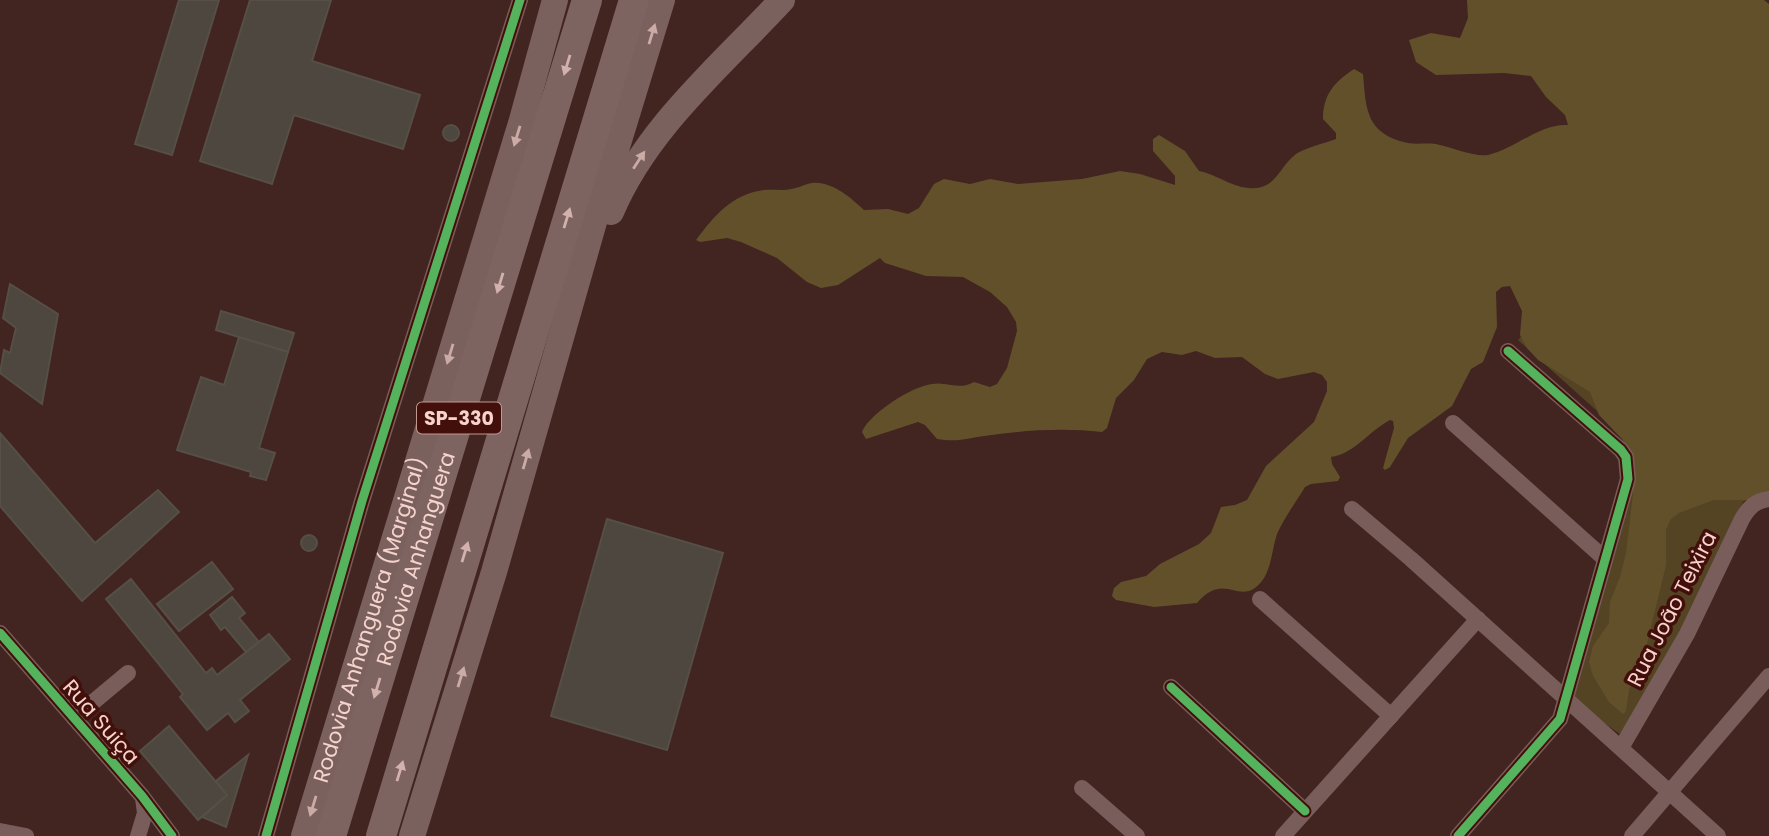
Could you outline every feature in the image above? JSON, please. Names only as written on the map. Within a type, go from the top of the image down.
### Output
[{"type":"highway","name":"Rodovia Anhanguera (Marginal)","points":[[304,836],[522,120],[555,0]]},
{"type":"highway","name":"Rodovia Anhanguera","points":[[331,836],[587,0]]},
{"type":"highway","name":"SP-330","points":[[381,836],[634,0]]},
{"type":"highway","points":[[412,836],[494,572],[594,222],[662,0]]},
{"type":"highway","points":[[548,381],[596,247],[621,188],[646,150],[692,93],[782,0]]},
{"type":"street","points":[[266,836],[362,501],[520,0]]},
{"type":"street","points":[[1458,836],[1560,719],[1628,479],[1626,457],[1620,450],[1508,351]]},
{"type":"street","points":[[1453,423],[1605,559]]},
{"type":"street","name":"Rua João Teixira","points":[[1621,748],[1687,634],[1742,519],[1759,500],[1769,499]]},
{"type":"street","points":[[1352,509],[1718,836]]},
{"type":"street","points":[[1260,599],[1391,716]]},
{"type":"street","points":[[1283,836],[1478,619]]},
{"type":"street","name":"Rua Suiça","points":[[0,633],[142,796],[172,836]]},
{"type":"street","points":[[74,718],[128,673]]},
{"type":"street","points":[[1632,836],[1769,676]]},
{"type":"street","points":[[1171,687],[1305,811]]},
{"type":"street","points":[[1082,788],[1137,836]]},
{"type":"street","name":"Rua Suiça","points":[[138,836],[145,813],[142,796]]},
{"type":"street","points":[[0,831],[26,836]]},
{"type":"shaded area","points":[[1467,0],[1764,0],[1769,4],[1769,504],[1757,500],[1714,500],[1679,513],[1671,519],[1666,529],[1666,565],[1645,652],[1629,690],[1626,711],[1623,714],[1609,702],[1593,676],[1589,662],[1593,646],[1609,623],[1610,602],[1626,553],[1633,494],[1630,456],[1622,439],[1599,415],[1590,392],[1538,360],[1527,348],[1520,335],[1522,311],[1510,286],[1502,287],[1496,292],[1497,327],[1483,362],[1471,369],[1452,406],[1408,438],[1390,467],[1385,470],[1383,468],[1394,428],[1393,421],[1390,420],[1347,452],[1331,457],[1340,477],[1338,481],[1305,487],[1277,534],[1268,570],[1255,588],[1242,592],[1222,588],[1206,594],[1197,603],[1154,607],[1116,600],[1112,596],[1114,588],[1121,582],[1146,576],[1160,564],[1199,544],[1211,533],[1221,507],[1247,500],[1266,466],[1314,422],[1327,391],[1327,382],[1322,375],[1314,372],[1278,379],[1265,374],[1242,357],[1215,358],[1196,351],[1182,355],[1162,352],[1147,359],[1134,380],[1116,398],[1107,428],[1102,432],[1033,431],[945,440],[937,439],[925,425],[918,422],[866,439],[862,432],[873,417],[914,390],[938,383],[963,386],[974,382],[990,387],[997,384],[1007,368],[1017,331],[1016,322],[1007,307],[990,292],[963,277],[926,276],[885,263],[880,258],[838,285],[821,288],[807,282],[777,258],[741,242],[727,238],[700,242],[696,240],[717,215],[742,196],[812,183],[834,188],[864,210],[888,209],[908,214],[919,208],[934,184],[944,179],[970,184],[990,179],[1018,184],[1082,179],[1120,171],[1175,185],[1175,176],[1153,151],[1153,139],[1159,135],[1185,151],[1199,171],[1241,187],[1263,187],[1273,180],[1296,154],[1336,139],[1336,133],[1323,119],[1325,103],[1335,84],[1354,69],[1363,74],[1367,109],[1376,127],[1394,139],[1408,143],[1436,144],[1470,154],[1488,155],[1547,128],[1568,125],[1565,115],[1546,97],[1531,76],[1504,73],[1436,75],[1416,62],[1409,40],[1431,33],[1460,38],[1468,18]]},
{"type":"shaded area","points":[[1615,230],[1766,489],[1743,502],[1680,635],[1620,734],[1570,699],[1635,445],[1518,340]]},
{"type":"building","points":[[179,0],[219,0],[172,155],[135,144]]},
{"type":"building","points":[[250,0],[331,0],[312,61],[420,95],[403,149],[294,115],[272,184],[200,161]]},
{"type":"building","points":[[448,125],[454,125],[459,133],[457,139],[448,141],[443,136],[443,130]]},
{"type":"building","points":[[10,284],[58,314],[42,404],[0,373],[4,350],[10,353],[16,328],[3,318]]},
{"type":"building","points":[[221,311],[294,333],[288,352],[216,330]]},
{"type":"building","points":[[239,337],[288,352],[259,448],[275,453],[266,480],[250,476],[251,472],[177,450],[201,377],[224,385]]},
{"type":"building","points":[[0,433],[95,543],[158,490],[179,512],[82,601],[0,506]]},
{"type":"building","points":[[607,519],[723,553],[667,750],[551,716]]},
{"type":"building","points":[[309,535],[315,537],[315,549],[309,551],[303,549],[301,543],[303,537]]},
{"type":"building","points":[[212,562],[233,589],[179,631],[157,604]]},
{"type":"building","points":[[131,579],[206,673],[212,668],[217,675],[269,634],[290,659],[240,700],[249,711],[235,722],[228,713],[207,730],[180,697],[183,694],[106,599]]},
{"type":"building","points":[[232,597],[245,613],[239,618],[259,642],[246,652],[225,627],[221,630],[210,615]]},
{"type":"building","points":[[169,726],[227,795],[198,820],[140,751]]},
{"type":"building","points":[[248,755],[226,827],[202,817],[227,795],[216,781]]},
{"type":"cycle path","points":[[266,836],[362,501],[520,0]]},
{"type":"cycle path","points":[[1458,836],[1560,719],[1628,479],[1626,457],[1621,450],[1508,351]]},
{"type":"cycle path","points":[[0,633],[142,796],[172,836]]},
{"type":"cycle path","points":[[1171,687],[1305,811]]}]
